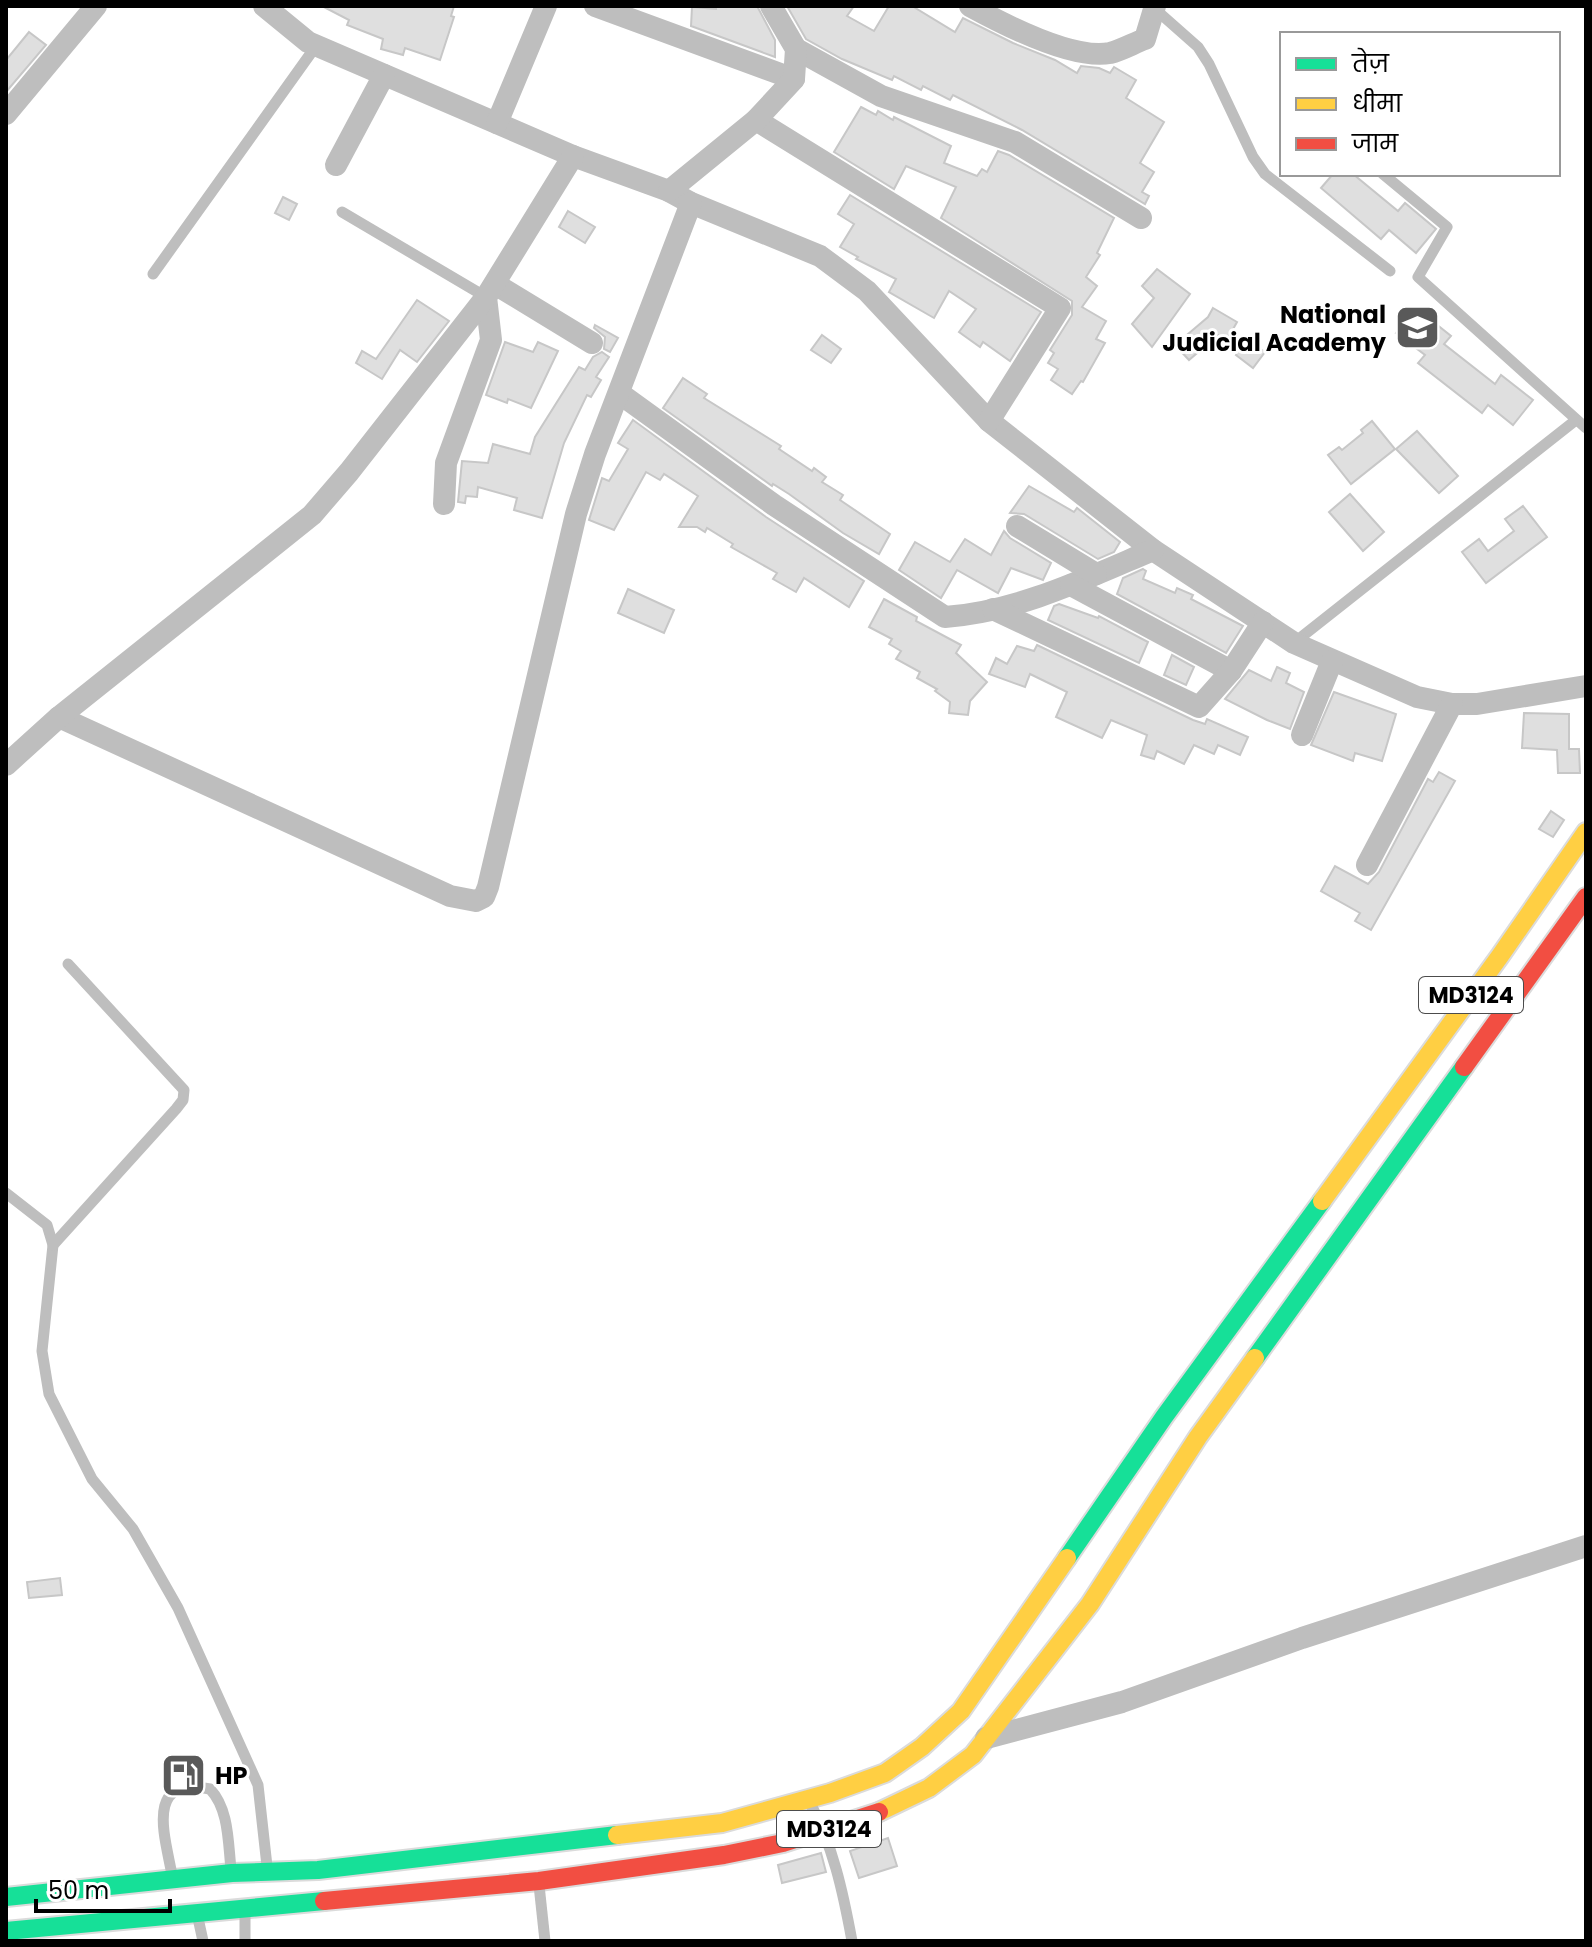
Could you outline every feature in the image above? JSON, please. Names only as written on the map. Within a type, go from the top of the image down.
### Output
[{"type":"main road","name":"MD3124","points":[[7,1894],[232,1873],[318,1870],[722,1823],[885,1773],[922,1747],[961,1711],[1164,1417],[1500,956],[1586,832]]},
{"type":"main road","name":"MD3124","points":[[9,1934],[539,1881],[724,1855],[825,1831],[887,1809],[929,1788],[973,1755],[1090,1604],[1198,1437],[1586,897]]},
{"type":"street","points":[[6,114],[96,6]]},
{"type":"street","points":[[264,6],[316,46],[573,156],[669,191],[820,256],[867,291],[989,421],[1153,550],[1294,643],[1417,697],[1452,704],[1477,704],[1586,686]]},
{"type":"street","points":[[497,123],[546,6]]},
{"type":"street","points":[[595,6],[794,79]]},
{"type":"street","points":[[771,6],[796,49],[881,96],[1015,142],[1141,218]]},
{"type":"street","points":[[970,6],[1003,23],[1069,49],[1109,53],[1145,39],[1155,8]]},
{"type":"street","points":[[669,191],[756,120],[794,79],[796,49]]},
{"type":"street","points":[[336,165],[384,75]]},
{"type":"street","points":[[756,120],[1060,308],[989,421]]},
{"type":"street","points":[[6,765],[59,717],[312,515],[490,290],[573,156]]},
{"type":"street","points":[[59,717],[450,896],[476,901],[484,897],[576,514],[595,454],[691,203]]},
{"type":"street","points":[[490,290],[592,343]]},
{"type":"street","points":[[444,504],[446,463],[491,340],[490,290]]},
{"type":"street","points":[[619,393],[774,505],[945,617],[970,615],[1071,585],[1153,550]]},
{"type":"street","points":[[1017,526],[1096,574]]},
{"type":"street","points":[[1071,585],[1231,671]]},
{"type":"street","points":[[993,609],[1199,707],[1231,671],[1263,622]]},
{"type":"street","points":[[1302,735],[1332,661]]},
{"type":"street","points":[[1367,865],[1452,704]]},
{"type":"street","points":[[986,1738],[1122,1702],[1302,1638],[1586,1546]]},
{"type":"lane","points":[[1155,8],[1198,47],[1253,157],[1265,174],[1390,271]]},
{"type":"lane","points":[[153,274],[316,46]]},
{"type":"lane","points":[[1385,176],[1447,227],[1418,277],[1586,428]]},
{"type":"lane","points":[[342,212],[490,290]]},
{"type":"lane","points":[[1294,643],[1576,420]]},
{"type":"lane","points":[[53,1245],[176,1109],[183,1100],[184,1090],[68,964]]},
{"type":"lane","points":[[6,1193],[47,1225],[53,1245],[42,1351],[49,1394],[92,1479],[133,1529],[178,1608],[258,1785],[268,1871]]},
{"type":"lane","points":[[173,1880],[163,1806],[168,1795],[181,1787],[210,1789],[218,1798],[224,1817],[232,1873]]},
{"type":"lane","points":[[808,1799],[825,1831],[845,1899],[852,1941]]},
{"type":"lane","points":[[539,1881],[545,1941]]},
{"type":"lane","points":[[245,1941],[246,1909]]},
{"type":"lane","points":[[196,1913],[203,1941]]},
{"type":"building","points":[[322,6],[454,6],[451,16],[454,17],[440,60],[405,48],[403,55],[381,49],[383,39],[347,25],[349,20]]},
{"type":"building","points":[[716,6],[757,6],[775,40],[775,57],[691,26],[692,7],[716,9]]},
{"type":"building","points":[[787,6],[854,6],[847,16],[874,31],[889,6],[912,6],[955,32],[963,18],[1077,73],[1081,66],[1110,73],[1114,67],[1136,80],[1126,98],[1164,122],[1140,163],[1154,172],[1142,192],[1149,196],[1145,204],[1022,130],[953,95],[950,100],[923,86],[921,90],[894,76],[892,80],[842,59],[806,39]]},
{"type":"building","points":[[29,32],[46,45],[6,92],[6,60]]},
{"type":"building","points":[[861,107],[876,115],[878,111],[893,120],[894,117],[951,146],[944,163],[977,176],[982,169],[987,172],[998,151],[1114,218],[1097,253],[1100,255],[1086,277],[1097,286],[1082,307],[1106,321],[1096,339],[1105,343],[1083,382],[1072,394],[1051,380],[1058,369],[1048,363],[1054,353],[1050,350],[1072,315],[1072,301],[941,218],[956,187],[906,166],[894,189],[834,152]]},
{"type":"building","points":[[1331,176],[1355,176],[1398,211],[1405,203],[1436,229],[1416,253],[1389,230],[1381,239],[1321,188]]},
{"type":"building","points":[[850,195],[1041,312],[1010,361],[983,342],[980,347],[959,332],[976,309],[949,291],[934,318],[889,292],[896,279],[856,259],[858,257],[840,247],[854,224],[838,214]]},
{"type":"building","points":[[283,197],[297,204],[289,220],[275,213]]},
{"type":"building","points":[[568,211],[595,227],[585,243],[559,227]]},
{"type":"building","points":[[1157,269],[1190,294],[1152,347],[1132,324],[1154,298],[1142,286]]},
{"type":"building","points":[[417,300],[449,321],[417,362],[400,350],[382,379],[356,363],[362,351],[376,359]]},
{"type":"building","points":[[1213,308],[1237,322],[1227,340],[1218,335],[1189,360],[1175,345],[1208,317]]},
{"type":"building","points":[[1416,308],[1451,336],[1444,344],[1495,384],[1501,375],[1533,400],[1513,425],[1488,405],[1482,413],[1418,363],[1425,355],[1396,333]]},
{"type":"building","points":[[595,325],[618,338],[610,352],[604,349],[605,337],[594,328]]},
{"type":"building","points":[[822,335],[841,349],[831,363],[811,350]]},
{"type":"building","points":[[1247,340],[1265,352],[1253,368],[1236,355]]},
{"type":"building","points":[[505,342],[533,352],[538,342],[558,351],[531,408],[486,395]]},
{"type":"building","points":[[602,352],[609,357],[596,377],[601,380],[591,397],[587,395],[564,443],[542,518],[514,510],[517,498],[478,487],[477,497],[466,496],[465,503],[458,502],[462,461],[488,463],[493,444],[530,454],[535,437],[579,367],[585,370],[593,357]]},
{"type":"building","points":[[683,378],[707,394],[704,398],[781,446],[779,449],[812,471],[814,468],[826,477],[822,482],[843,495],[840,500],[890,534],[879,554],[772,486],[663,408]]},
{"type":"building","points":[[633,420],[766,517],[864,581],[849,607],[804,578],[796,592],[773,579],[777,573],[731,547],[733,544],[707,528],[705,532],[697,527],[679,527],[698,496],[664,474],[660,480],[646,472],[614,530],[589,520],[602,478],[609,481],[628,449],[618,443]]},
{"type":"building","points":[[1372,421],[1395,449],[1351,484],[1328,455],[1339,447],[1342,450]]},
{"type":"building","points":[[1417,431],[1458,476],[1439,493],[1396,449]]},
{"type":"building","points":[[1029,486],[1074,512],[1077,508],[1120,542],[1114,552],[1098,559],[1024,514],[1010,513]]},
{"type":"building","points":[[1350,494],[1384,532],[1363,551],[1329,512]]},
{"type":"building","points":[[1523,506],[1547,537],[1486,583],[1462,552],[1479,539],[1488,551],[1514,531],[1505,519]]},
{"type":"building","points":[[1004,531],[1010,538],[1051,563],[1043,580],[1011,568],[998,593],[957,570],[941,598],[899,570],[915,542],[950,562],[965,539],[991,555]]},
{"type":"building","points":[[1143,569],[1146,571],[1143,579],[1175,593],[1177,588],[1193,595],[1191,599],[1243,626],[1226,653],[1117,594],[1123,578]]},
{"type":"building","points":[[628,589],[674,610],[664,633],[618,613]]},
{"type":"building","points":[[884,599],[917,617],[916,621],[961,645],[956,653],[987,682],[970,701],[968,715],[949,713],[950,702],[935,691],[937,689],[917,678],[920,672],[896,659],[901,651],[889,644],[892,639],[869,627]]},
{"type":"building","points":[[1059,604],[1099,616],[1148,642],[1139,663],[1048,620],[1054,606]]},
{"type":"building","points":[[1037,645],[1193,720],[1205,724],[1207,719],[1248,737],[1240,755],[1218,745],[1214,754],[1194,745],[1184,764],[1157,751],[1154,759],[1141,755],[1147,735],[1111,720],[1102,738],[1056,717],[1067,692],[1030,674],[1025,687],[989,674],[996,658],[1007,664],[1017,646],[1034,651]]},
{"type":"building","points":[[1172,655],[1194,667],[1186,685],[1164,675]]},
{"type":"building","points":[[1277,667],[1290,673],[1286,683],[1304,692],[1290,729],[1225,699],[1249,670],[1271,681]]},
{"type":"building","points":[[1334,692],[1396,714],[1382,761],[1355,753],[1353,761],[1311,745]]},
{"type":"building","points":[[1524,713],[1569,714],[1569,749],[1579,749],[1580,773],[1558,773],[1557,750],[1522,748]]},
{"type":"building","points":[[1439,772],[1455,781],[1371,930],[1355,921],[1360,913],[1321,891],[1335,866],[1368,884],[1379,872],[1428,779],[1433,782]]},
{"type":"building","points":[[1551,811],[1564,820],[1553,837],[1539,829]]},
{"type":"building","points":[[60,1578],[62,1595],[29,1598],[27,1582]]},
{"type":"building","points":[[888,1838],[897,1866],[859,1878],[850,1851]]},
{"type":"building","points":[[821,1853],[826,1872],[782,1883],[778,1865]]},
{"type":"traffic: fast","points":[[1255,1358],[1464,1067]]},
{"type":"traffic: fast","points":[[1067,1558],[1164,1417],[1322,1201]]},
{"type":"traffic: fast","points":[[6,1897],[232,1873],[318,1870],[617,1835]]},
{"type":"traffic: fast","points":[[6,1931],[324,1901]]},
{"type":"traffic: slow","points":[[1322,1201],[1586,832]]},
{"type":"traffic: slow","points":[[879,1812],[929,1788],[973,1755],[1090,1604],[1198,1437],[1255,1358]]},
{"type":"traffic: slow","points":[[617,1835],[722,1823],[830,1793],[885,1773],[922,1747],[961,1711],[1067,1558]]},
{"type":"traffic: jam","points":[[1464,1067],[1586,897]]},
{"type":"traffic: jam","points":[[324,1901],[539,1881],[724,1855],[783,1843],[879,1812]]},
{"type":"place","name":"National Judicial Academy","points":[[1417,328]]},
{"type":"place","name":"HP","points":[[184,1775]]}]
